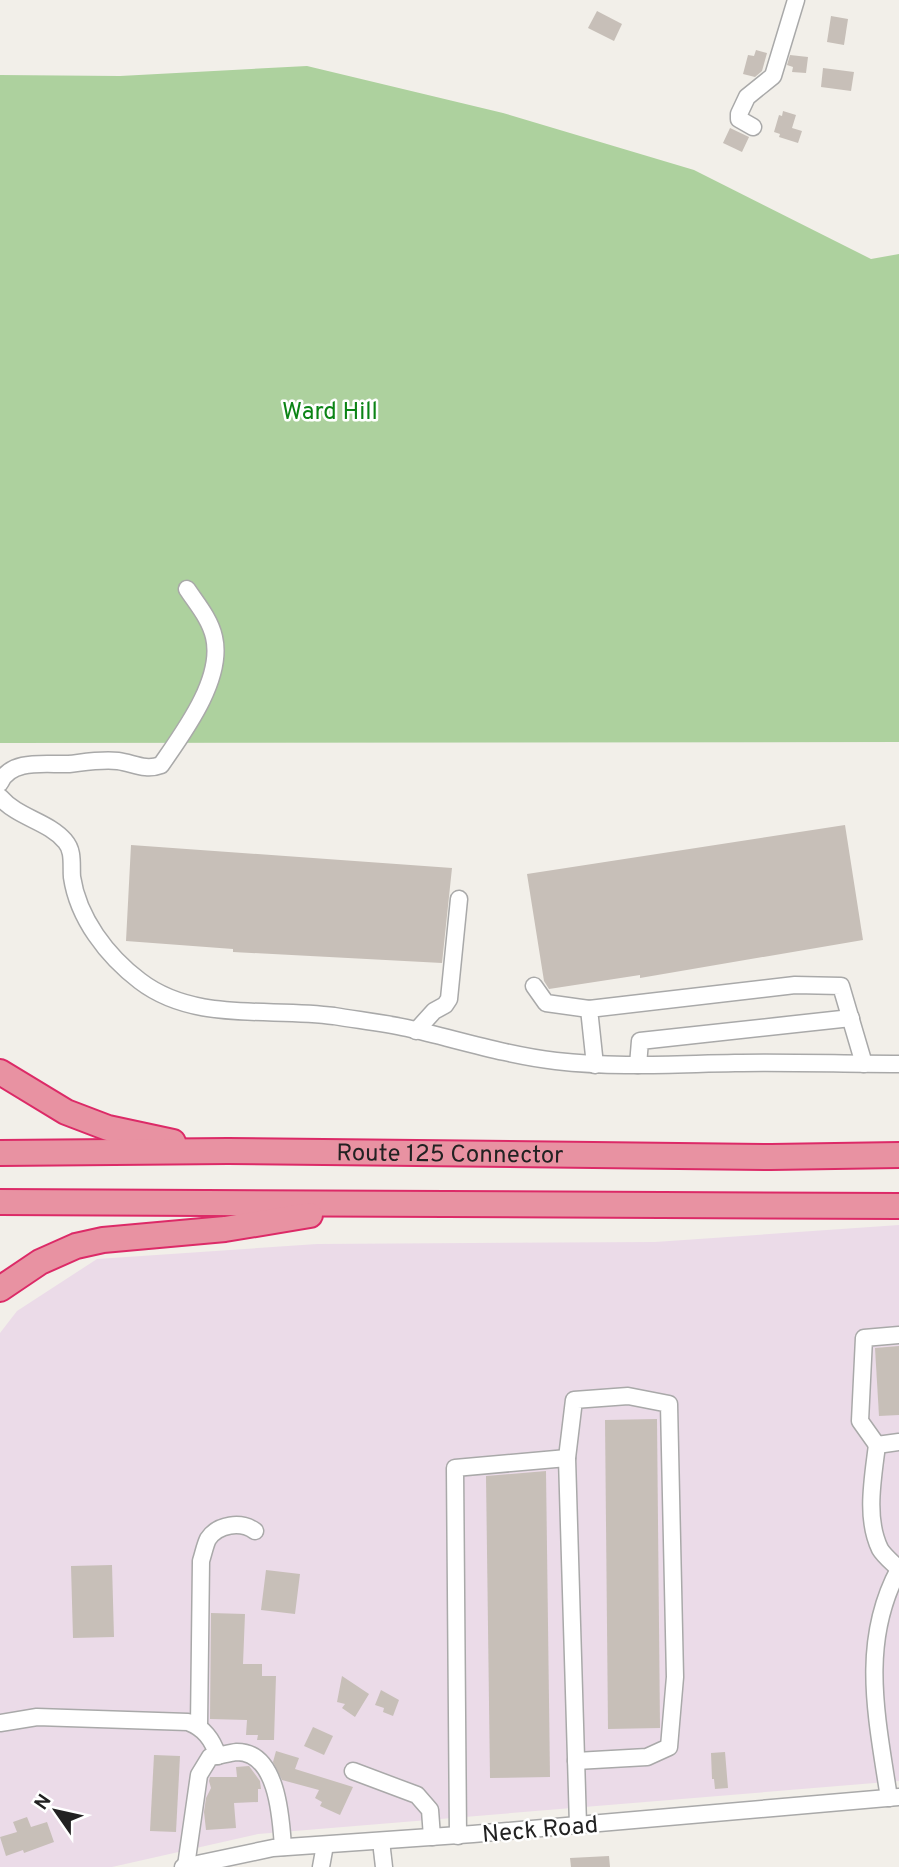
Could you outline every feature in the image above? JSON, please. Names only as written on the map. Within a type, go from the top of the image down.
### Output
[{"type":"highway","points":[[0,1072],[66,1112],[91,1122],[215,1151]]},
{"type":"highway","name":"Route 125 Connector","points":[[0,1153],[215,1151],[771,1157],[899,1155]]},
{"type":"highway","name":"Route 125 Connector","points":[[0,1202],[899,1206]]},
{"type":"highway","points":[[0,1289],[40,1262],[76,1246],[103,1240],[249,1226],[373,1203]]},
{"type":"street","points":[[753,127],[739,119],[739,114],[747,97],[773,76],[796,0]]},
{"type":"street","points":[[0,783],[7,772],[35,764],[100,760],[120,761],[142,768],[160,765],[197,710],[213,664],[214,637],[207,618],[187,589]]},
{"type":"street","points":[[0,797],[14,811],[51,830],[65,841],[71,851],[72,878],[81,906],[93,930],[111,954],[139,980],[164,996],[191,1006],[330,1016],[416,1031],[552,1061],[595,1065],[899,1064]]},
{"type":"street","points":[[416,1031],[433,1011],[445,1005],[449,999],[459,899]]},
{"type":"street","points":[[534,986],[547,1003],[589,1009],[795,985],[841,986],[864,1064]]},
{"type":"street","points":[[589,1009],[595,1065]]},
{"type":"street","points":[[638,1065],[640,1041],[851,1018]]},
{"type":"street","points":[[894,1798],[876,1714],[874,1664],[877,1623],[888,1589],[898,1573],[881,1551],[873,1530],[871,1500],[877,1445],[860,1421],[864,1338],[899,1335]]},
{"type":"street","points":[[576,1760],[647,1757],[669,1747],[675,1677],[668,1404],[628,1396],[574,1400],[567,1458],[576,1760],[578,1825]]},
{"type":"street","points":[[877,1445],[899,1442]]},
{"type":"street","points":[[458,1836],[455,1468],[567,1458]]},
{"type":"street","points":[[199,1726],[201,1562],[208,1539],[219,1529],[232,1525],[248,1526],[255,1531]]},
{"type":"street","points":[[0,1723],[37,1717],[188,1722],[199,1726],[213,1742],[218,1756]]},
{"type":"street","points":[[185,1867],[199,1775],[210,1757],[240,1752],[264,1765],[279,1799],[283,1847]]},
{"type":"street","points":[[352,1770],[417,1795],[430,1810],[432,1837]]},
{"type":"street","name":"Neck Road","points":[[185,1867],[283,1847],[458,1836],[894,1798]]},
{"type":"street","points":[[382,1841],[384,1867]]},
{"type":"street","points":[[321,1867],[325,1845]]},
{"type":"shaded area","points":[[899,1225],[899,1781],[258,1834],[112,1867],[0,1867],[0,1333],[17,1311],[97,1259],[317,1244],[655,1242]]},
{"type":"green space","name":"Ward Hill","points":[[307,66],[503,113],[694,170],[871,259],[899,254],[899,742],[0,743],[0,75],[120,76]]},
{"type":"building","points":[[597,11],[622,24],[614,41],[588,28]]},
{"type":"building","points":[[831,16],[848,19],[844,45],[827,42]]},
{"type":"building","points":[[756,50],[767,53],[762,71],[755,77],[743,74],[748,55],[754,56]]},
{"type":"building","points":[[790,55],[808,57],[806,73],[792,72],[793,67],[787,65]]},
{"type":"building","points":[[823,68],[854,72],[851,91],[821,87]]},
{"type":"building","points":[[783,111],[796,115],[792,128],[802,131],[798,143],[779,137],[780,134],[774,132],[779,115],[782,116]]},
{"type":"building","points":[[730,128],[749,137],[742,152],[723,143]]},
{"type":"building","points":[[845,825],[863,940],[640,978],[640,975],[549,989],[544,981],[527,874]]},
{"type":"building","points":[[131,845],[452,868],[442,963],[233,952],[233,949],[126,941]]},
{"type":"building","points":[[899,1346],[899,1415],[879,1416],[875,1348]]},
{"type":"building","points":[[657,1419],[660,1728],[608,1729],[605,1420]]},
{"type":"building","points":[[546,1471],[550,1777],[490,1778],[486,1476]]},
{"type":"building","points":[[112,1565],[114,1637],[73,1638],[71,1566]]},
{"type":"building","points":[[266,1570],[300,1574],[295,1614],[261,1610]]},
{"type":"building","points":[[211,1613],[245,1614],[243,1664],[262,1664],[262,1676],[276,1676],[274,1740],[257,1740],[258,1735],[246,1735],[247,1720],[210,1719]]},
{"type":"building","points":[[342,1676],[369,1694],[355,1717],[342,1708],[345,1704],[337,1702]]},
{"type":"building","points":[[381,1690],[399,1700],[393,1716],[383,1712],[384,1708],[375,1705]]},
{"type":"building","points":[[313,1727],[333,1736],[324,1755],[304,1746]]},
{"type":"building","points":[[276,1751],[299,1758],[295,1769],[353,1787],[340,1815],[320,1806],[322,1802],[315,1798],[319,1790],[282,1780],[273,1762]]},
{"type":"building","points":[[725,1752],[728,1788],[715,1789],[711,1753]]},
{"type":"building","points":[[154,1755],[180,1756],[176,1832],[150,1831]]},
{"type":"building","points":[[249,1766],[260,1781],[258,1802],[234,1803],[236,1828],[206,1830],[204,1812],[211,1788],[210,1777],[237,1777],[236,1767]]},
{"type":"building","points":[[27,1817],[31,1827],[47,1822],[54,1842],[24,1853],[23,1850],[6,1856],[0,1837],[17,1832],[13,1822]]},
{"type":"building","points":[[609,1856],[610,1867],[571,1867],[570,1858]]}]
